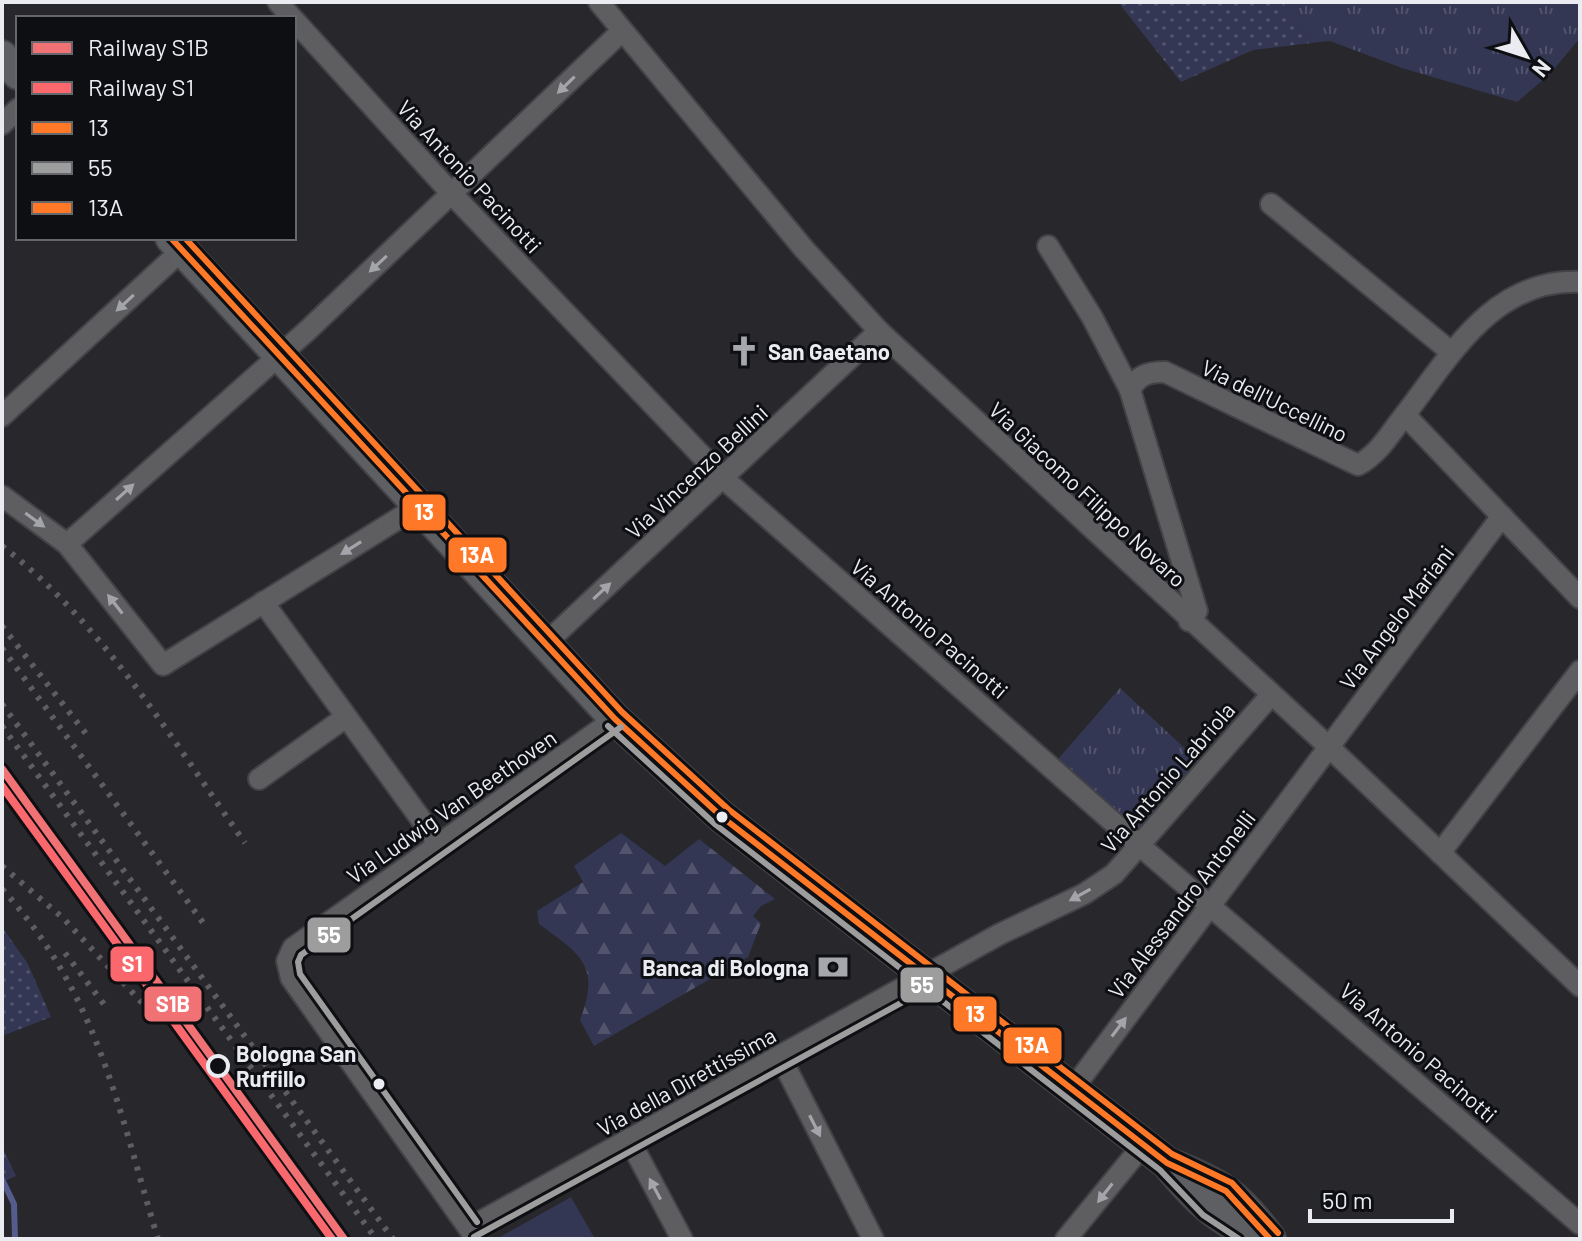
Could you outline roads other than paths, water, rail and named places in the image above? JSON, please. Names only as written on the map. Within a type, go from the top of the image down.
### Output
[{"type":"main road","points":[[2,56],[16,72]]},
{"type":"main road","points":[[176,244],[615,719],[722,817],[1167,1163],[1199,1202],[1228,1224],[1262,1239]]},
{"type":"main road","points":[[1167,1163],[1214,1181],[1245,1204],[1270,1239]]},
{"type":"street","name":"Via Giacomo Filippo Novaro","points":[[599,2],[804,249],[879,331],[1189,621],[1329,747],[1580,986]]},
{"type":"street","name":"Via Antonio Pacinotti","points":[[296,22],[452,194],[724,479],[1139,845],[1580,1224]]},
{"type":"street","points":[[67,544],[452,194],[622,31]]},
{"type":"street","points":[[1271,204],[1451,352]]},
{"type":"street","points":[[2,416],[176,244]]},
{"type":"street","points":[[1048,246],[1092,317],[1130,390],[1193,593],[1197,611],[1189,621]]},
{"type":"street","name":"Via dell'Uccellino","points":[[1130,390],[1135,380],[1148,372],[1165,372],[1358,465],[1374,453],[1472,327],[1495,308],[1523,292],[1546,285],[1580,282]]},
{"type":"street","name":"Via Vincenzo Bellini","points":[[545,644],[879,331]]},
{"type":"street","points":[[1405,415],[1580,598]]},
{"type":"street","points":[[2,496],[67,544],[163,665],[417,507]]},
{"type":"street","name":"Via Angelo Mariani","points":[[1329,747],[1502,516]]},
{"type":"street","points":[[263,602],[439,844]]},
{"type":"street","points":[[1440,853],[1580,671]]},
{"type":"street","name":"Via Antonio Labriola","points":[[927,977],[1000,934],[1084,894],[1114,874],[1271,695]]},
{"type":"street","points":[[259,779],[346,717]]},
{"type":"street","name":"Via Ludwig Van Beethoven","points":[[473,1233],[291,978],[287,961],[293,948],[615,719]]},
{"type":"street","name":"Via Alessandro Antonelli","points":[[1072,1090],[1329,747]]},
{"type":"street","name":"Via della Direttissima","points":[[473,1233],[629,1139],[927,977]]},
{"type":"street","points":[[780,1056],[873,1239]]},
{"type":"street","points":[[629,1139],[682,1239]]},
{"type":"street","points":[[1066,1239],[1143,1145]]},
{"type":"waterway","points":[[2,1179],[14,1204],[15,1239]]},
{"type":"railway","points":[[2,546],[39,577],[104,647],[163,724],[245,843]]},
{"type":"railway","points":[[2,626],[87,735]]},
{"type":"railway","points":[[2,648],[204,924]]},
{"type":"railway","points":[[2,704],[393,1239]]},
{"type":"railway","points":[[2,726],[376,1239]]},
{"type":"railway","points":[[2,790],[328,1239]]},
{"type":"railway","points":[[2,866],[63,918],[145,1006]]},
{"type":"railway","points":[[2,889],[35,929],[83,1011],[116,1098],[158,1239]]},
{"type":"railway","points":[[65,953],[106,1007]]},
{"type":"rail line","name":"S1B","points":[[2,769],[344,1239]]},
{"type":"rail line","name":"S1","points":[[2,786],[332,1239]]},
{"type":"place","name":"San Gaetano","points":[[744,351]]},
{"type":"place","name":"Banca di Bologna","points":[[833,967]]},
{"type":"place","name":"Bologna San Ruffillo","points":[[218,1066]]}]
